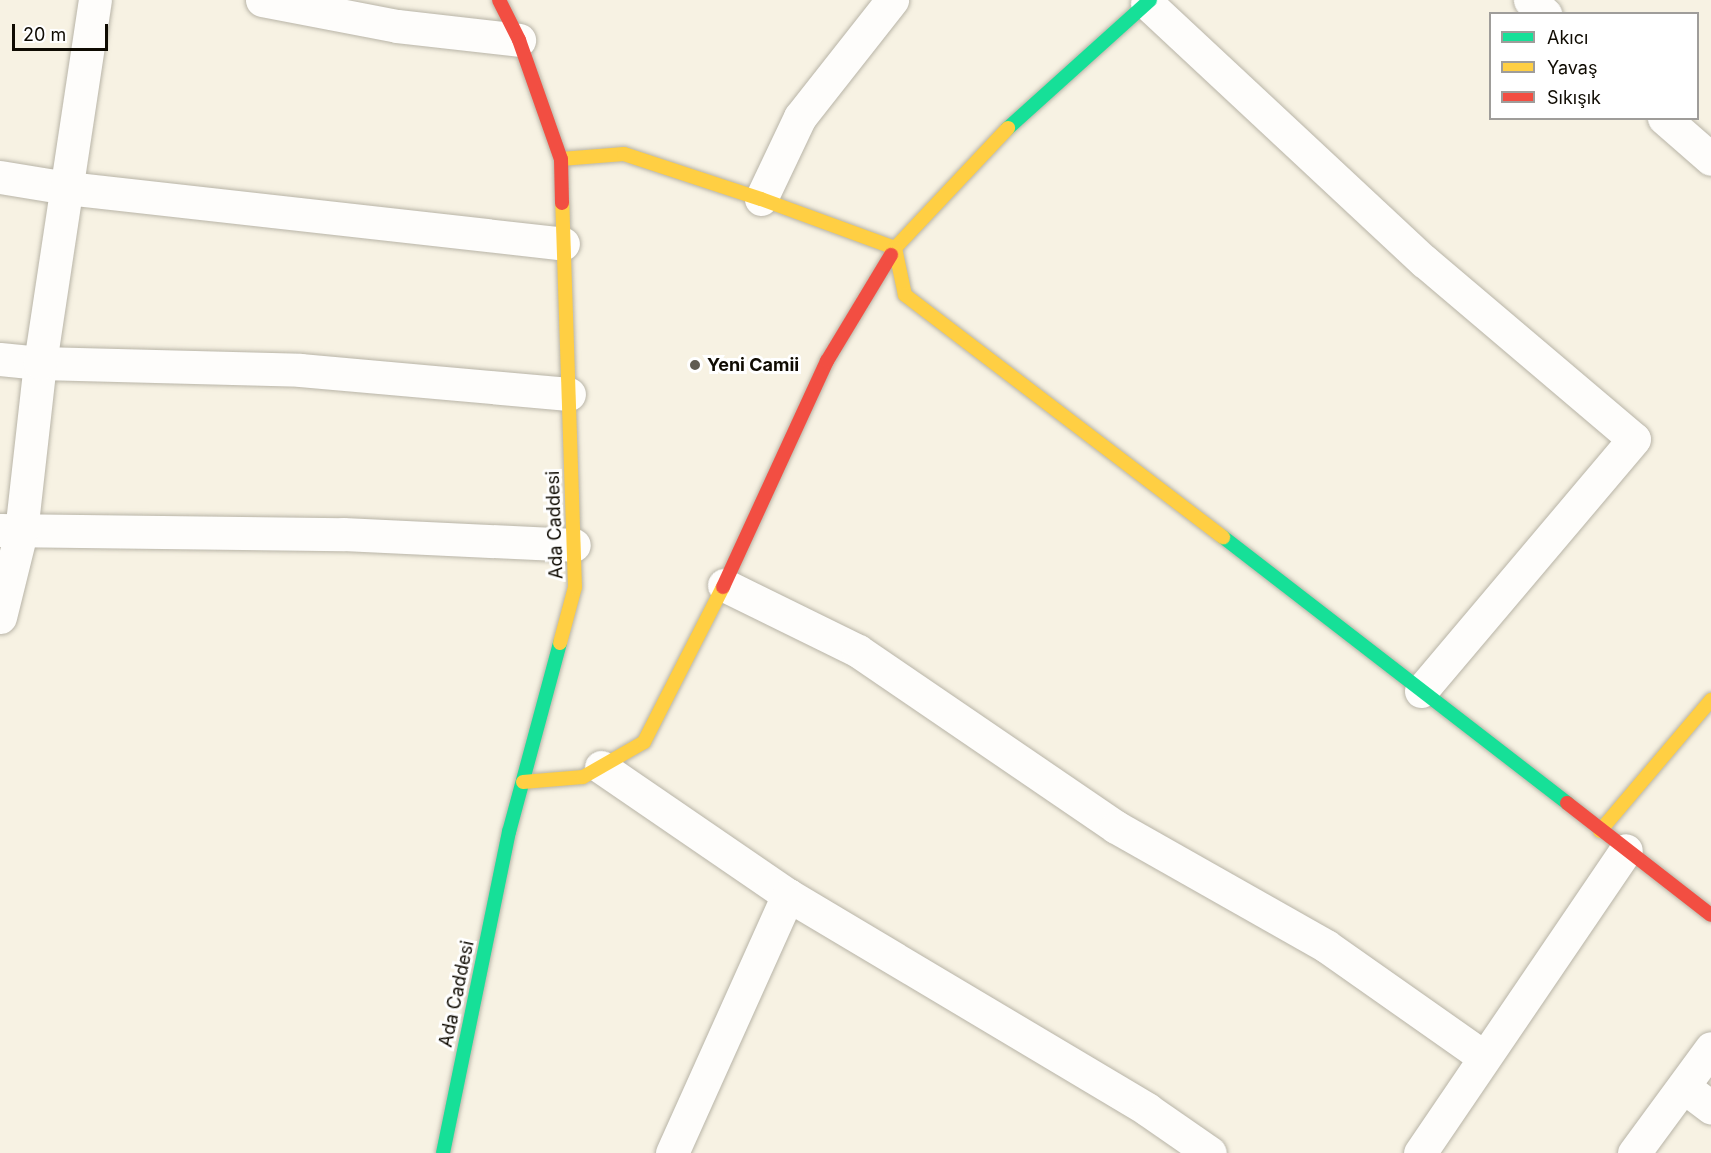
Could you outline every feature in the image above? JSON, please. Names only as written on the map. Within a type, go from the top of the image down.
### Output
[{"type":"main road","name":"Ada Caddesi","points":[[443,1153],[509,832],[575,587],[561,159],[519,40],[499,0]]},
{"type":"main road","points":[[523,783],[583,777],[644,742],[724,585],[827,361],[895,248],[1009,127],[1149,1]]},
{"type":"main road","points":[[561,159],[624,154],[761,199],[895,248]]},
{"type":"main road","points":[[895,248],[905,295],[1107,447],[1711,915]]},
{"type":"main road","points":[[1600,831],[1711,700]]},
{"type":"street","points":[[0,617],[10,531],[40,363],[95,0]]},
{"type":"street","points":[[262,0],[397,26],[519,40]]},
{"type":"street","points":[[761,199],[800,117],[892,0]]},
{"type":"street","points":[[1530,0],[1543,12]]},
{"type":"street","points":[[1149,1],[1424,261],[1634,440],[1421,691]]},
{"type":"street","points":[[1666,120],[1711,159]]},
{"type":"street","points":[[0,177],[67,188],[563,244]]},
{"type":"street","points":[[0,359],[40,363],[300,370],[569,394]]},
{"type":"street","points":[[10,531],[343,534],[574,545]]},
{"type":"street","points":[[724,585],[858,651],[1116,827],[1326,946],[1484,1057]]},
{"type":"street","points":[[601,767],[788,895],[1148,1110],[1210,1153]]},
{"type":"street","points":[[1420,1153],[1626,850]]},
{"type":"street","points":[[672,1153],[788,895]]},
{"type":"street","points":[[1634,1153],[1711,1048]]},
{"type":"street","points":[[1684,1087],[1711,1107]]},
{"type":"traffic: fast","points":[[1008,128],[1150,0]]},
{"type":"traffic: fast","points":[[1223,537],[1567,803]]},
{"type":"traffic: fast","points":[[443,1153],[509,832],[560,643]]},
{"type":"traffic: slow","points":[[561,159],[624,154],[761,199],[895,248],[1008,128]]},
{"type":"traffic: slow","points":[[560,643],[575,587],[562,203]]},
{"type":"traffic: slow","points":[[891,255],[895,248],[905,295],[1223,537]]},
{"type":"traffic: slow","points":[[523,782],[583,777],[644,742],[723,587]]},
{"type":"traffic: slow","points":[[1600,831],[1711,700]]},
{"type":"traffic: jam","points":[[499,0],[519,40],[561,159],[562,203]]},
{"type":"traffic: jam","points":[[723,587],[827,361],[891,255]]},
{"type":"traffic: jam","points":[[1567,803],[1711,915]]},
{"type":"place","name":"Yeni Camii","points":[[695,365]]}]
